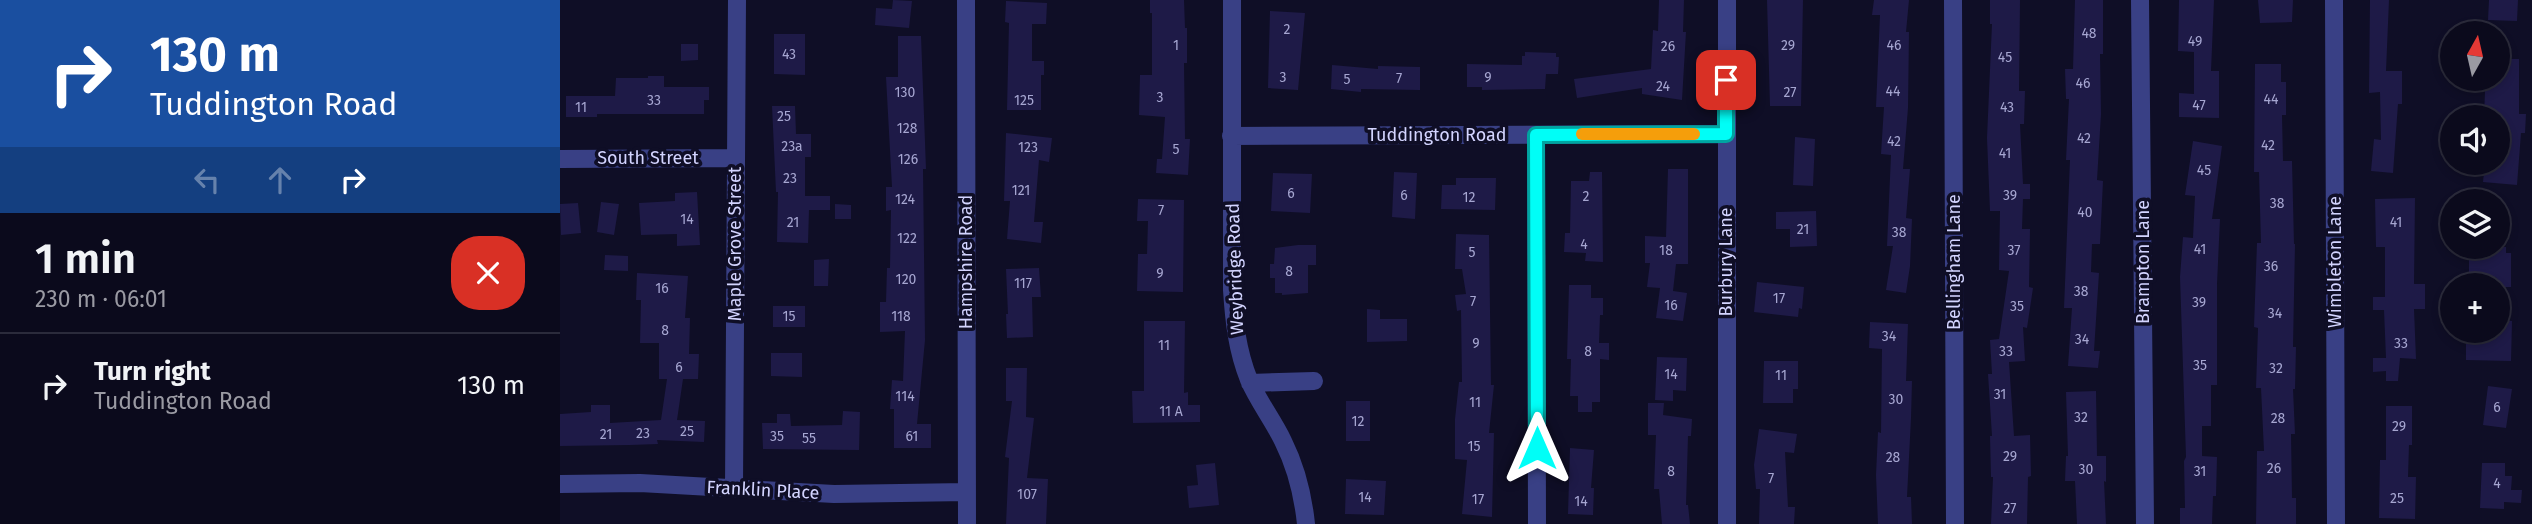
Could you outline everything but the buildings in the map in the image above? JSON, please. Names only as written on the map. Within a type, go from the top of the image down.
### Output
[{"type":"street","name":"Maple Grove Street","points":[[734,488],[737,0]]},
{"type":"street","name":"Hampshire Road","points":[[966,0],[967,524]]},
{"type":"street","name":"Weybridge Road","points":[[1232,0],[1232,290],[1235,329],[1250,383],[1292,461],[1303,496],[1306,524]]},
{"type":"street","name":"Burbury Lane","points":[[1727,0],[1727,524]]},
{"type":"street","name":"Bellingham Lane","points":[[1953,0],[1955,524]]},
{"type":"street","name":"Brampton Lane","points":[[2140,0],[2145,524]]},
{"type":"street","name":"Wimbleton Lane","points":[[2334,0],[2336,524]]},
{"type":"street","name":"Tuddington Road","points":[[1231,136],[1726,134]]},
{"type":"street","points":[[1536,135],[1537,524]]},
{"type":"street","name":"South Street","points":[[560,159],[736,158]]},
{"type":"street","points":[[1250,383],[1314,381]]},
{"type":"street","name":"Franklin Place","points":[[560,484],[640,483],[834,494],[967,492]]},
{"type":"slow traffic","points":[[1582,134],[1694,134]]},
{"type":"route","points":[[1537,448],[1536,135],[1726,134],[1726,80]]}]
